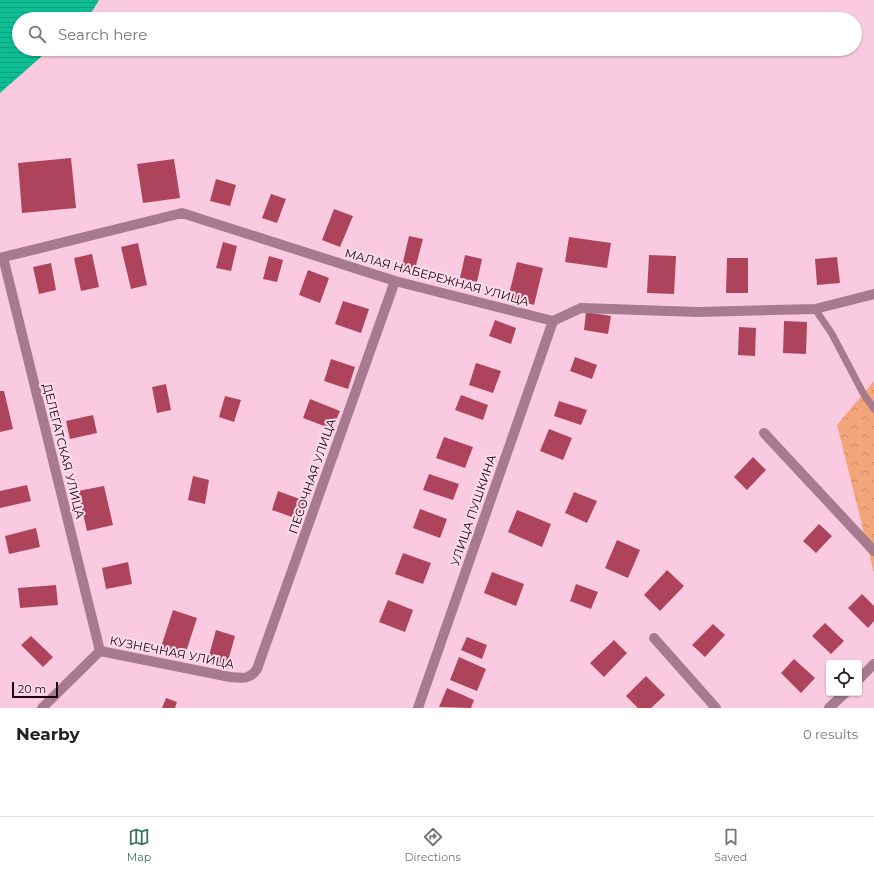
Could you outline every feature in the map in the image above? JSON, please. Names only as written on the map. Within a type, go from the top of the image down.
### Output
[{"type":"street","name":"МАЛАЯ НАБЕРЕЖНАЯ УЛИЦА","points":[[1,258],[182,214],[395,281],[553,322]]},
{"type":"street","name":"ДЕЛЕГАТСКАЯ УЛИЦА","points":[[1,258],[100,651]]},
{"type":"street","name":"ПЕСОЧНАЯ УЛИЦА","points":[[249,678],[257,669],[395,281]]},
{"type":"street","points":[[553,322],[581,308],[698,312],[815,309],[874,294]]},
{"type":"street","name":"УЛИЦА ПУШКИНА","points":[[418,708],[553,322]]},
{"type":"street","points":[[764,433],[874,551]]},
{"type":"street","points":[[654,638],[716,708]]},
{"type":"street","name":"КУЗНЕЧНАЯ УЛИЦА","points":[[42,708],[100,651],[230,677],[249,678]]},
{"type":"street","points":[[862,676],[874,664]]},
{"type":"street","points":[[829,708],[841,696]]},
{"type":"lane","points":[[815,309],[832,334],[863,394],[874,409]]},
{"type":"green space","points":[[874,381],[874,573],[837,425]]},
{"type":"shaded area","points":[[0,0],[99,0],[91,12],[12,12],[12,56],[42,56],[0,93]]},
{"type":"building","points":[[71,158],[76,208],[22,213],[18,163]]},
{"type":"building","points":[[174,159],[180,198],[143,203],[137,164]]},
{"type":"building","points":[[216,179],[236,185],[230,206],[210,201]]},
{"type":"building","points":[[271,194],[286,199],[277,223],[262,218]]},
{"type":"building","points":[[334,209],[353,216],[340,247],[322,240]]},
{"type":"building","points":[[409,236],[423,239],[415,269],[402,266]]},
{"type":"building","points":[[569,237],[611,243],[607,268],[565,262]]},
{"type":"building","points":[[223,242],[237,246],[231,271],[216,268]]},
{"type":"building","points":[[138,243],[147,285],[131,289],[121,247]]},
{"type":"building","points":[[92,254],[99,287],[81,291],[74,258]]},
{"type":"building","points":[[465,255],[482,259],[477,282],[460,278]]},
{"type":"building","points":[[649,255],[676,256],[674,294],[647,293]]},
{"type":"building","points":[[269,256],[283,260],[277,282],[263,279]]},
{"type":"building","points":[[837,257],[840,283],[817,285],[815,259]]},
{"type":"building","points":[[727,258],[748,258],[748,293],[726,293]]},
{"type":"building","points":[[517,262],[543,268],[534,305],[508,298]]},
{"type":"building","points":[[51,263],[56,290],[39,294],[33,267]]},
{"type":"building","points":[[308,270],[329,278],[320,303],[299,295]]},
{"type":"building","points":[[343,301],[369,309],[361,333],[335,324]]},
{"type":"building","points":[[586,312],[611,316],[608,334],[584,330]]},
{"type":"building","points":[[495,320],[516,328],[511,344],[489,336]]},
{"type":"building","points":[[784,321],[807,322],[806,354],[783,353]]},
{"type":"building","points":[[739,327],[756,328],[755,356],[738,355]]},
{"type":"building","points":[[575,357],[597,365],[592,379],[570,371]]},
{"type":"building","points":[[331,359],[355,367],[348,389],[324,381]]},
{"type":"building","points":[[476,363],[501,371],[493,393],[469,385]]},
{"type":"building","points":[[166,384],[171,410],[157,413],[152,387]]},
{"type":"building","points":[[0,391],[4,391],[13,429],[0,432]]},
{"type":"building","points":[[461,395],[488,405],[483,420],[455,410]]},
{"type":"building","points":[[225,396],[241,400],[234,422],[219,417]]},
{"type":"building","points":[[310,399],[340,411],[332,429],[303,418]]},
{"type":"building","points":[[559,401],[587,410],[581,425],[554,416]]},
{"type":"building","points":[[93,415],[97,433],[70,439],[66,421]]},
{"type":"building","points":[[549,429],[572,438],[563,460],[540,451]]},
{"type":"building","points":[[444,437],[473,447],[465,468],[436,458]]},
{"type":"building","points":[[753,457],[766,470],[747,490],[734,477]]},
{"type":"building","points":[[429,474],[459,484],[453,500],[423,490]]},
{"type":"building","points":[[193,476],[209,480],[205,504],[188,500]]},
{"type":"building","points":[[27,485],[31,501],[0,508],[0,491]]},
{"type":"building","points":[[104,486],[113,525],[87,531],[78,491]]},
{"type":"building","points":[[278,491],[305,501],[298,519],[272,510]]},
{"type":"building","points":[[574,492],[597,501],[587,523],[565,513]]},
{"type":"building","points":[[420,509],[447,519],[440,538],[413,528]]},
{"type":"building","points":[[517,510],[551,524],[542,547],[508,532]]},
{"type":"building","points":[[819,524],[832,536],[816,553],[803,541]]},
{"type":"building","points":[[36,528],[40,547],[9,554],[5,536]]},
{"type":"building","points":[[617,540],[640,550],[628,578],[605,568]]},
{"type":"building","points":[[403,553],[431,563],[423,584],[395,574]]},
{"type":"building","points":[[128,562],[132,584],[106,589],[102,568]]},
{"type":"building","points":[[667,570],[684,586],[660,611],[644,595]]},
{"type":"building","points":[[492,572],[524,584],[516,606],[484,593]]},
{"type":"building","points":[[576,584],[598,592],[591,609],[570,601]]},
{"type":"building","points":[[56,585],[58,605],[20,608],[18,588]]},
{"type":"building","points":[[862,594],[874,606],[874,621],[868,628],[848,608]]},
{"type":"building","points":[[388,600],[413,610],[405,632],[379,622]]},
{"type":"building","points":[[173,610],[197,618],[184,658],[160,650]]},
{"type":"building","points":[[825,623],[844,641],[831,654],[812,636]]},
{"type":"building","points":[[713,624],[725,635],[705,657],[692,645]]},
{"type":"building","points":[[216,630],[235,636],[226,668],[207,663]]},
{"type":"building","points":[[31,636],[53,657],[43,667],[21,645]]},
{"type":"building","points":[[467,637],[487,645],[482,659],[461,650]]},
{"type":"building","points":[[614,640],[627,653],[604,677],[590,663]]},
{"type":"building","points":[[459,657],[486,669],[477,691],[450,680]]},
{"type":"building","points":[[794,659],[815,678],[801,693],[781,673]]},
{"type":"building","points":[[646,676],[665,695],[651,708],[638,708],[626,696]]},
{"type":"building","points":[[447,688],[474,700],[471,708],[439,707]]},
{"type":"building","points":[[166,698],[177,702],[175,708],[162,708]]}]
